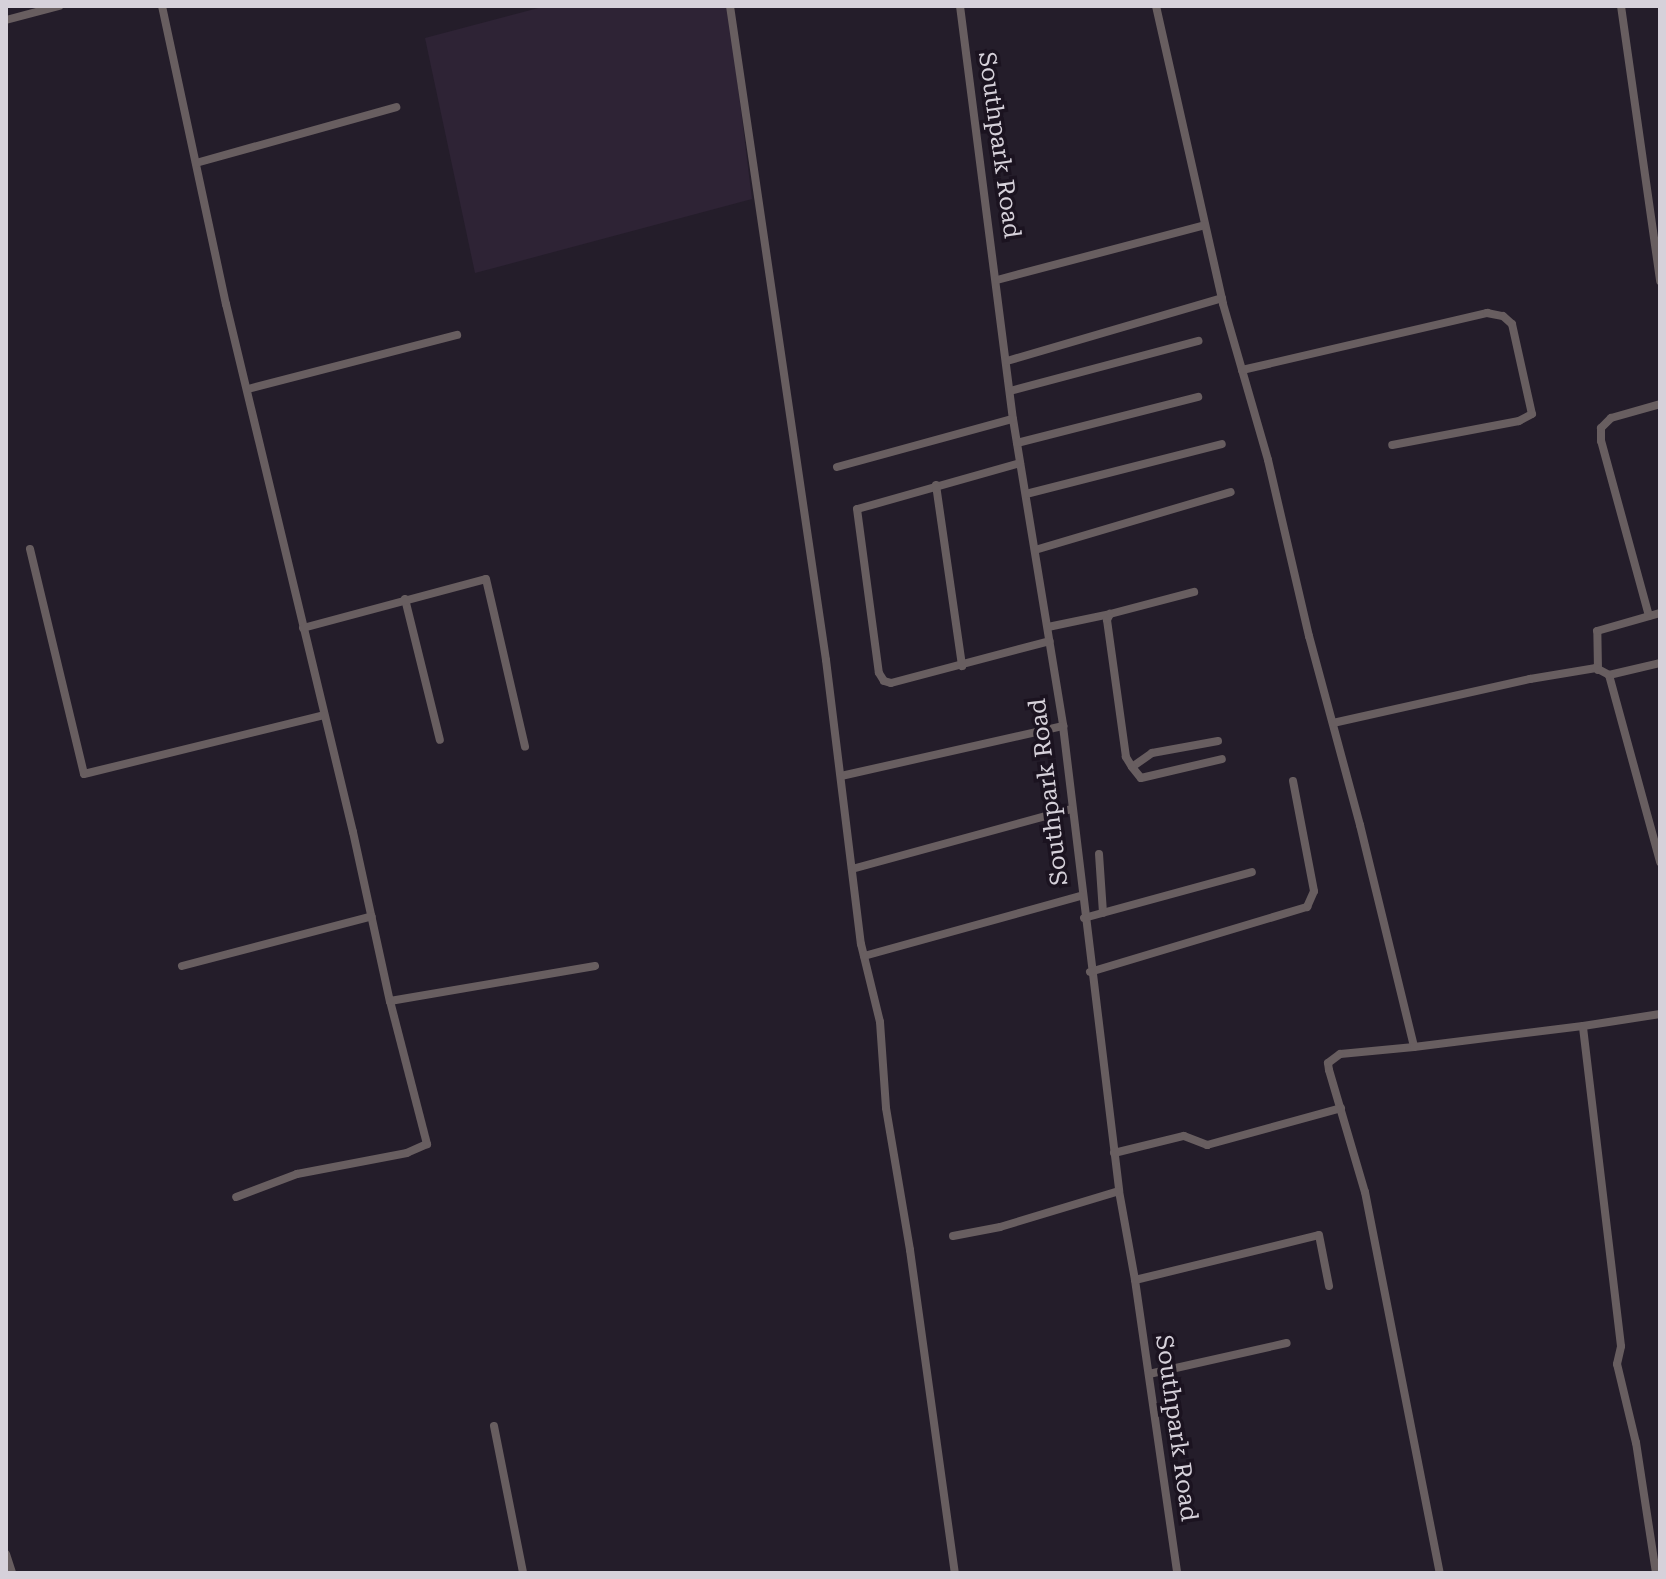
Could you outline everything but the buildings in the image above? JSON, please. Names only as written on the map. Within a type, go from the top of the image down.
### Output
[{"type":"street","points":[[6,20],[59,6]]},
{"type":"street","points":[[162,6],[226,304],[390,1001],[427,1144],[407,1153],[297,1174],[236,1197]]},
{"type":"street","points":[[730,6],[864,956],[880,1022],[886,1108],[910,1250],[955,1573]]},
{"type":"street","name":"Southpark Road","points":[[960,6],[1013,419],[1063,726],[1090,972],[1119,1191],[1135,1280],[1177,1573]]},
{"type":"street","points":[[1156,6],[1222,298],[1268,460],[1414,1047]]},
{"type":"street","points":[[1621,6],[1660,281]]},
{"type":"street","points":[[196,163],[396,107]]},
{"type":"street","points":[[997,280],[1205,225]]},
{"type":"street","points":[[1007,361],[1222,298]]},
{"type":"street","points":[[1242,370],[1487,313],[1503,316],[1512,324],[1532,414],[1519,421],[1392,445]]},
{"type":"street","points":[[248,389],[457,335]]},
{"type":"street","points":[[1010,391],[1198,341]]},
{"type":"street","points":[[1017,443],[1198,397]]},
{"type":"street","points":[[1649,616],[1601,441],[1601,428],[1611,418],[1660,404]]},
{"type":"street","points":[[837,467],[1013,419]]},
{"type":"street","points":[[1026,494],[1222,444]]},
{"type":"street","points":[[1020,463],[857,509],[879,673],[884,681],[891,683],[1050,641]]},
{"type":"street","points":[[936,485],[962,666]]},
{"type":"street","points":[[1035,550],[1231,492]]},
{"type":"street","points":[[30,549],[84,774],[324,715]]},
{"type":"street","points":[[303,628],[486,579],[525,747]]},
{"type":"street","points":[[1048,627],[1194,592]]},
{"type":"street","points":[[405,599],[440,740]]},
{"type":"street","points":[[1598,670],[1597,631],[1660,613]]},
{"type":"street","points":[[1110,614],[1107,620],[1126,757],[1132,767],[1141,778],[1222,759]]},
{"type":"street","points":[[1333,723],[1530,679],[1598,670],[1609,675],[1660,663]]},
{"type":"street","points":[[1609,675],[1660,862]]},
{"type":"street","points":[[841,776],[1063,726]]},
{"type":"street","points":[[1132,767],[1152,753],[1218,741]]},
{"type":"street","points":[[1090,972],[1307,907],[1314,891],[1293,781]]},
{"type":"street","points":[[852,869],[1071,809]]},
{"type":"street","points":[[1099,854],[1103,913]]},
{"type":"street","points":[[1084,918],[1252,872]]},
{"type":"street","points":[[864,956],[1081,896]]},
{"type":"street","points":[[182,966],[372,916]]},
{"type":"street","points":[[390,1001],[595,966]]},
{"type":"street","points":[[1440,1573],[1365,1192],[1329,1070],[1332,1057],[1660,1014]]},
{"type":"street","points":[[1583,1026],[1621,1346],[1617,1364],[1636,1443],[1656,1573]]},
{"type":"street","points":[[1114,1153],[1184,1136],[1207,1145],[1341,1108]]},
{"type":"street","points":[[953,1236],[1000,1227],[1119,1191]]},
{"type":"street","points":[[1135,1280],[1319,1235],[1329,1286]]},
{"type":"street","points":[[1149,1374],[1287,1343]]},
{"type":"street","points":[[494,1426],[523,1573]]},
{"type":"street","points":[[1647,1515],[1660,1513]]},
{"type":"street","points":[[6,1554],[12,1573]]},
{"type":"shaded area","points":[[546,6],[728,6],[752,199],[475,273],[425,38]]}]
